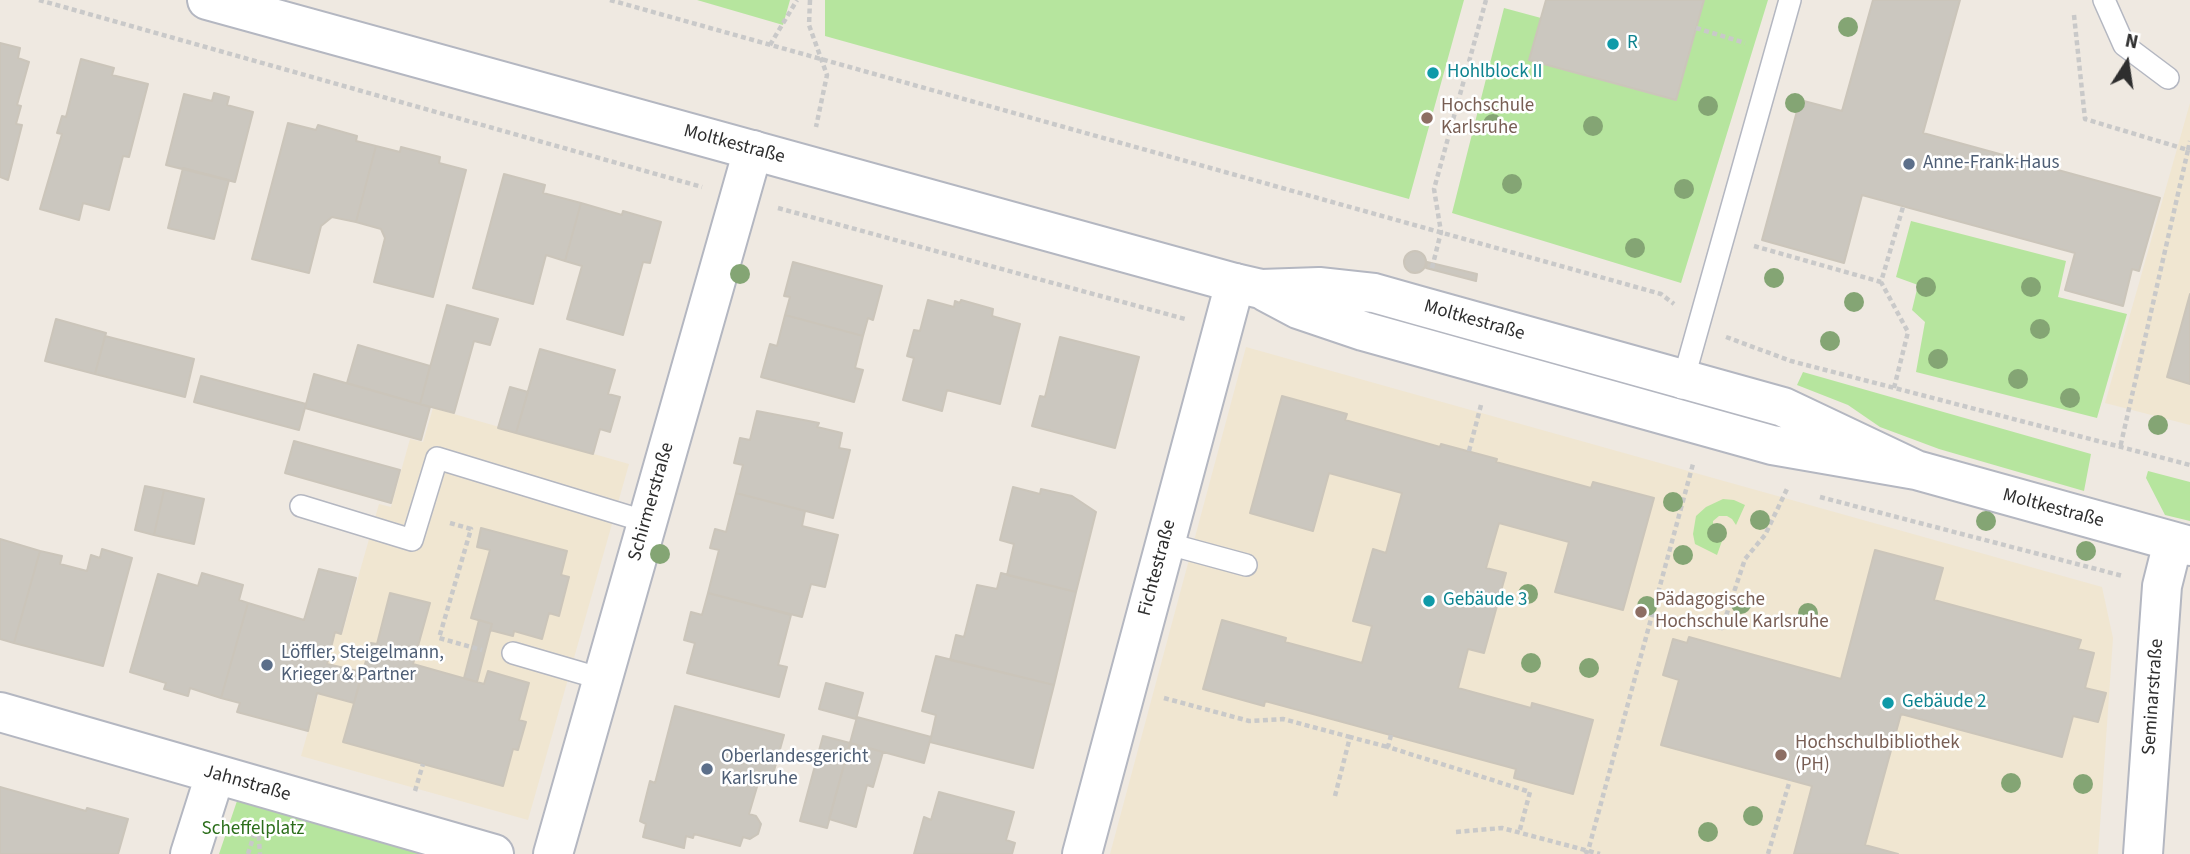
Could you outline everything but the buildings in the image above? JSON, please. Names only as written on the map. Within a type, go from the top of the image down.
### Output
[{"type":"main road","name":"Moltkestraße","points":[[207,0],[1248,286],[1298,309],[1363,331],[1772,445],[1916,470],[2182,544]]},
{"type":"main road","name":"Schirmerstraße","points":[[553,854],[753,150]]},
{"type":"main road","name":"Moltkestraße","points":[[1248,286],[1374,293],[1783,407],[1916,470]]},
{"type":"main road","name":"Fichtestraße","points":[[1082,854],[1222,329],[1248,286]]},
{"type":"main road","name":"Seminarstraße","points":[[2143,854],[2162,586],[2182,544]]},
{"type":"main road","name":"Jahnstraße","points":[[0,712],[494,854]]},
{"type":"main road","points":[[190,854],[215,775]]},
{"type":"lane","points":[[1673,417],[1790,0]]},
{"type":"lane","points":[[2104,0],[2124,45],[2168,78]]},
{"type":"lane","points":[[301,506],[412,540],[437,458],[647,522]]},
{"type":"lane","points":[[1164,543],[1246,565]]},
{"type":"lane","points":[[513,653],[602,679]]},
{"type":"path","points":[[40,0],[739,197],[1222,329]]},
{"type":"path","points":[[610,0],[1661,294],[1700,323],[1728,338],[1791,361],[2190,465]]},
{"type":"path","points":[[770,45],[797,0]]},
{"type":"path","points":[[808,166],[827,75],[809,25],[810,0]]},
{"type":"path","points":[[1420,306],[1441,232],[1434,189],[1486,0]]},
{"type":"path","points":[[2074,13],[2085,119],[2188,150]]},
{"type":"path","points":[[1696,28],[1734,41]]},
{"type":"path","points":[[2120,448],[2190,141]]},
{"type":"path","points":[[1894,388],[1908,332],[1881,282],[1903,207]]},
{"type":"path","points":[[1724,238],[1881,282]]},
{"type":"path","points":[[1586,852],[1693,464],[1706,467]]},
{"type":"path","points":[[1652,614],[1722,628],[1745,559],[1765,535],[1787,489],[1774,485]]},
{"type":"path","points":[[1814,496],[2162,586]]},
{"type":"path","points":[[420,514],[471,529],[439,638],[500,655],[513,653]]},
{"type":"path","points":[[1126,687],[1249,721],[1283,719],[1388,747],[1530,792],[1519,832]]},
{"type":"path","points":[[1388,747],[1391,735]]},
{"type":"path","points":[[1335,796],[1350,737]]},
{"type":"path","points":[[416,786],[423,764]]},
{"type":"path","points":[[1769,854],[1790,780]]},
{"type":"path","points":[[257,823],[260,854]]},
{"type":"path","points":[[1456,832],[1502,828],[1600,854]]},
{"type":"shaded area","points":[[2190,103],[2190,425],[2105,403]]},
{"type":"shaded area","name":"Pädagogische Hochschule Karlsruhe","points":[[1246,347],[2102,587],[2113,638],[2098,854],[1110,854]]},
{"type":"shaded area","points":[[433,408],[629,464],[528,820],[301,756],[336,633],[342,634],[379,504],[391,507],[410,439],[423,442]]},
{"type":"green space","points":[[697,0],[790,0],[783,25]]},
{"type":"green space","points":[[825,0],[1464,0],[1409,199],[825,36]]},
{"type":"green space","points":[[1704,0],[1768,0],[1681,283],[1452,213],[1504,8],[1541,18],[1530,60],[1676,100]]},
{"type":"green space","points":[[1911,221],[2066,261],[2058,297],[2127,314],[2097,418],[1916,372],[1925,322],[1912,310],[1918,285],[1896,277]]},
{"type":"green space","points":[[1803,372],[2091,454],[2084,491],[1939,449],[1880,427],[1848,405],[1797,385]]},
{"type":"green space","points":[[2148,471],[2190,482],[2190,521],[2165,515],[2146,478]]},
{"type":"green space","points":[[1723,499],[1745,505],[1736,525],[1727,516],[1719,516],[1713,521],[1713,534],[1722,541],[1717,555],[1695,544],[1693,534],[1696,516],[1706,507]]},
{"type":"green space","name":"Scheffelplatz","points":[[237,801],[432,854],[219,854]]},
{"type":"place","name":"R","points":[[1613,44]]},
{"type":"place","name":"Hohlblock II","points":[[1433,73]]},
{"type":"place","name":"Hochschule Karlsruhe","points":[[1427,118]]},
{"type":"place","name":"Anne-Frank-Haus","points":[[1909,164]]},
{"type":"place","name":"Gebäude 3","points":[[1429,601]]},
{"type":"place","name":"Pädagogische Hochschule Karlsruhe","points":[[1641,612]]},
{"type":"place","name":"Löffler, Steigelmann, Krieger & Partner","points":[[267,665]]},
{"type":"place","name":"Gebäude 2","points":[[1888,703]]},
{"type":"place","name":"Hochschulbibliothek (PH)","points":[[1781,755]]},
{"type":"place","name":"Oberlandesgericht Karlsruhe","points":[[707,769]]}]
